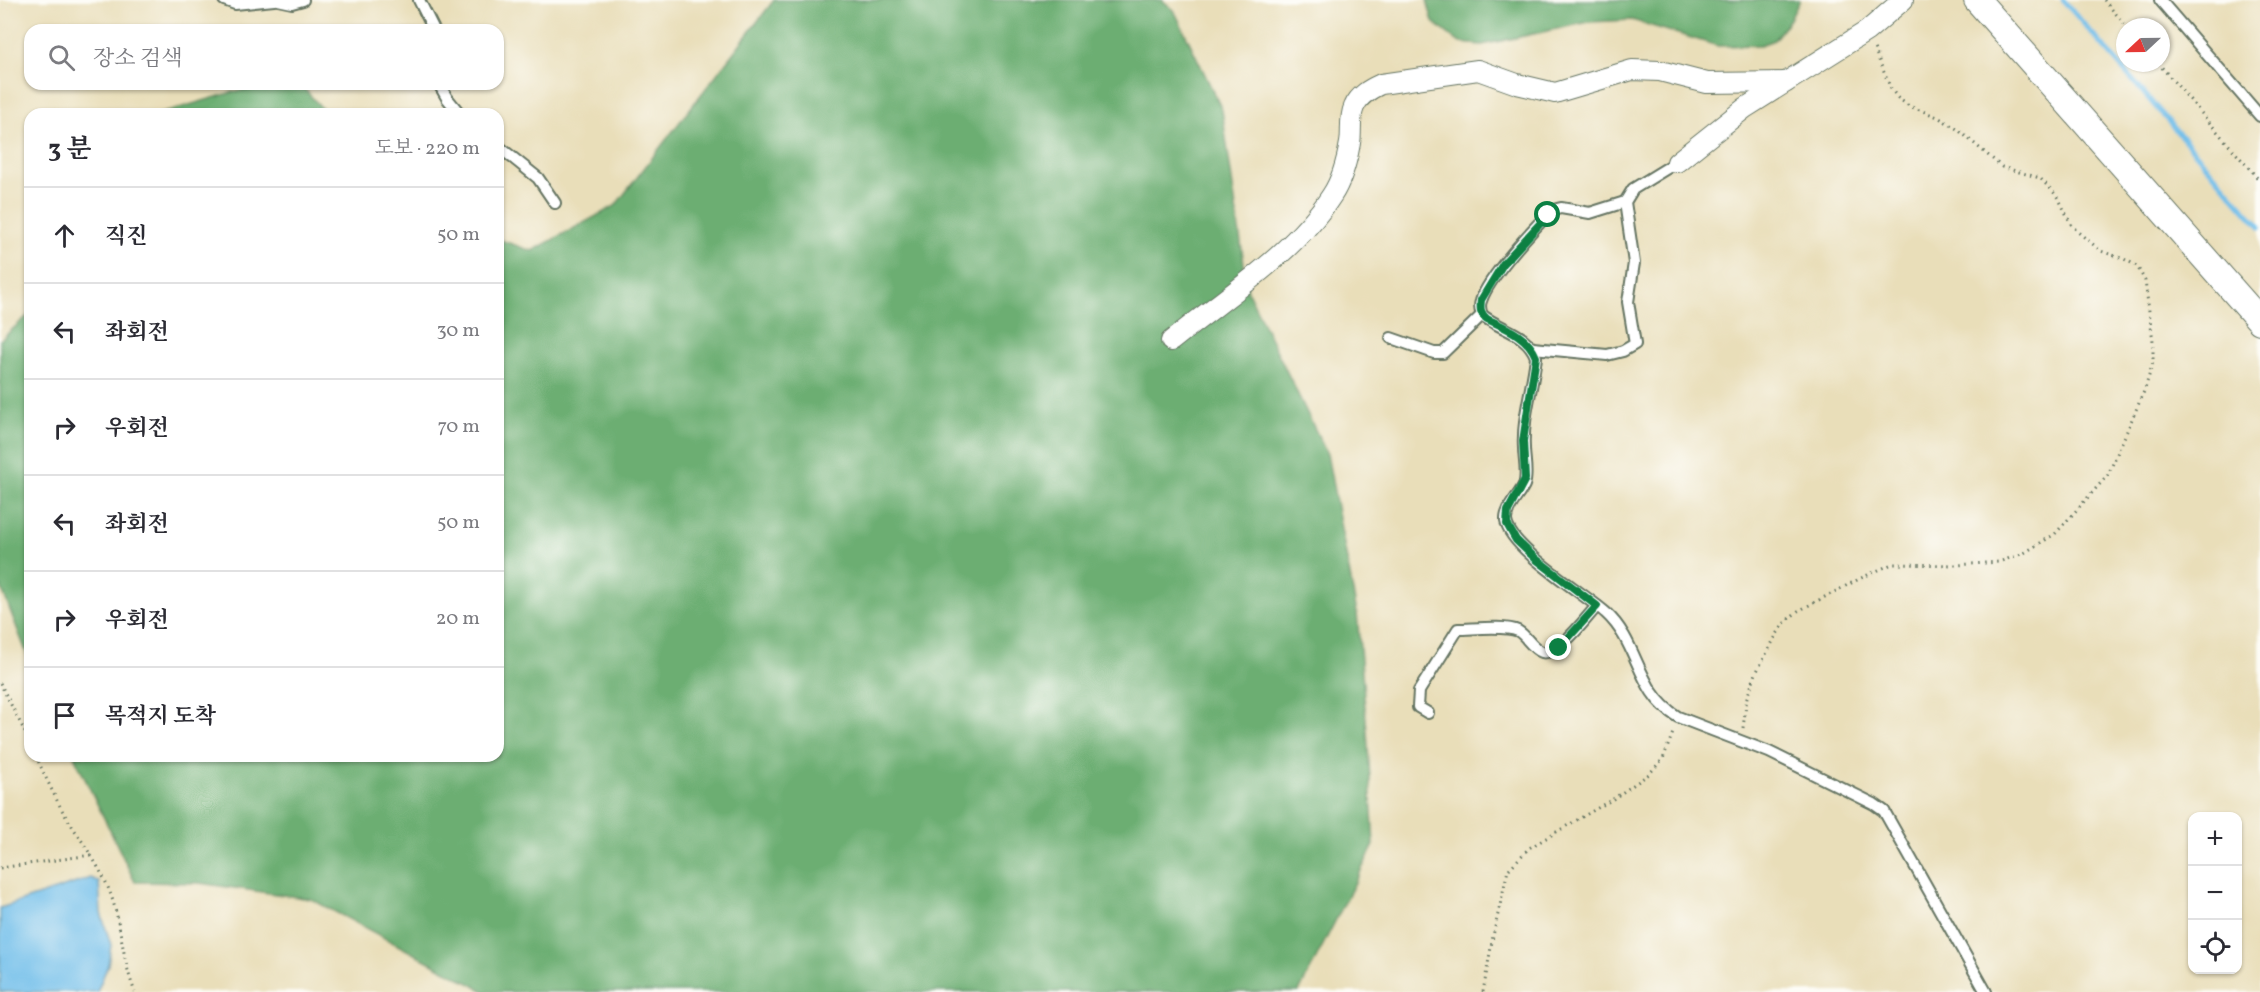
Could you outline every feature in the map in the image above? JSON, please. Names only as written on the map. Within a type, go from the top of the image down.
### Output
[{"type":"street","points":[[1677,162],[1745,108],[1867,31],[1904,0]]},
{"type":"street","points":[[1977,0],[2260,321]]},
{"type":"street","points":[[1170,340],[1274,259],[1298,237],[1333,194],[1342,174],[1350,143],[1354,107],[1366,91],[1381,84],[1478,70],[1517,84],[1555,93],[1632,70],[1660,71],[1707,83],[1786,81]]},
{"type":"lane","points":[[224,0],[235,4],[276,0],[292,3],[303,0]]},
{"type":"lane","points":[[419,0],[431,24]]},
{"type":"lane","points":[[2160,0],[2260,116]]},
{"type":"lane","points":[[442,90],[455,108]]},
{"type":"lane","points":[[504,151],[538,178],[555,203]]},
{"type":"lane","points":[[1677,162],[1633,189],[1624,201],[1590,213],[1561,208],[1553,210],[1503,264],[1481,300],[1482,315],[1523,339],[1533,348],[1536,357],[1523,441],[1525,479],[1508,511],[1507,524],[1516,540],[1536,559],[1607,614],[1624,635],[1648,689],[1657,702],[1678,717],[1769,752],[1884,811],[1986,992]]},
{"type":"lane","points":[[1533,348],[1606,355],[1623,351],[1635,344],[1628,302],[1634,262],[1624,201]]},
{"type":"lane","points":[[1391,338],[1434,353],[1443,353],[1482,315]]},
{"type":"lane","points":[[1428,713],[1418,707],[1419,691],[1458,629],[1510,629],[1519,632],[1533,647],[1550,652],[1559,648],[1597,606]]},
{"type":"path","points":[[2104,0],[2119,18]]},
{"type":"path","points":[[1742,741],[1743,716],[1747,697],[1757,671],[1777,634],[1786,621],[1798,611],[1892,564],[1957,565],[1999,562],[2024,553],[2055,534],[2108,475],[2145,389],[2153,362],[2153,341],[2145,280],[2137,266],[2101,250],[2078,232],[2071,225],[2058,197],[2040,178],[2002,167],[1957,129],[1938,117],[1909,106],[1898,98],[1887,80],[1867,31]]},
{"type":"path","points":[[2166,72],[2260,182]]},
{"type":"path","points":[[0,683],[24,730]]},
{"type":"path","points":[[1483,992],[1508,870],[1529,848],[1612,799],[1649,774],[1663,759],[1669,748],[1678,717]]},
{"type":"path","points":[[39,762],[63,812],[91,855],[114,902],[128,975],[135,992]]},
{"type":"path","points":[[0,868],[91,855]]},
{"type":"green space","points":[[774,0],[1162,0],[1174,10],[1222,110],[1248,292],[1327,454],[1357,613],[1374,845],[1299,992],[486,992],[311,899],[199,883],[135,882],[77,762],[504,762],[504,241],[532,251],[615,206]]},
{"type":"green space","points":[[1427,0],[1800,0],[1790,19],[1774,40],[1760,45],[1718,46],[1632,20],[1589,22],[1482,45],[1460,43],[1433,22]]},
{"type":"green space","points":[[305,90],[322,108],[179,108],[236,91]]},
{"type":"green space","points":[[24,319],[24,646],[0,584],[0,340]]},
{"type":"water","points":[[91,878],[99,882],[101,913],[111,945],[108,965],[97,992],[0,992],[0,908]]},
{"type":"waterway","points":[[2063,0],[2260,227]]},
{"type":"route","points":[[1548,215],[1503,264],[1481,300],[1480,310],[1487,319],[1523,339],[1533,348],[1536,357],[1523,441],[1525,479],[1508,511],[1507,524],[1516,540],[1536,559],[1597,606],[1559,648]]}]
